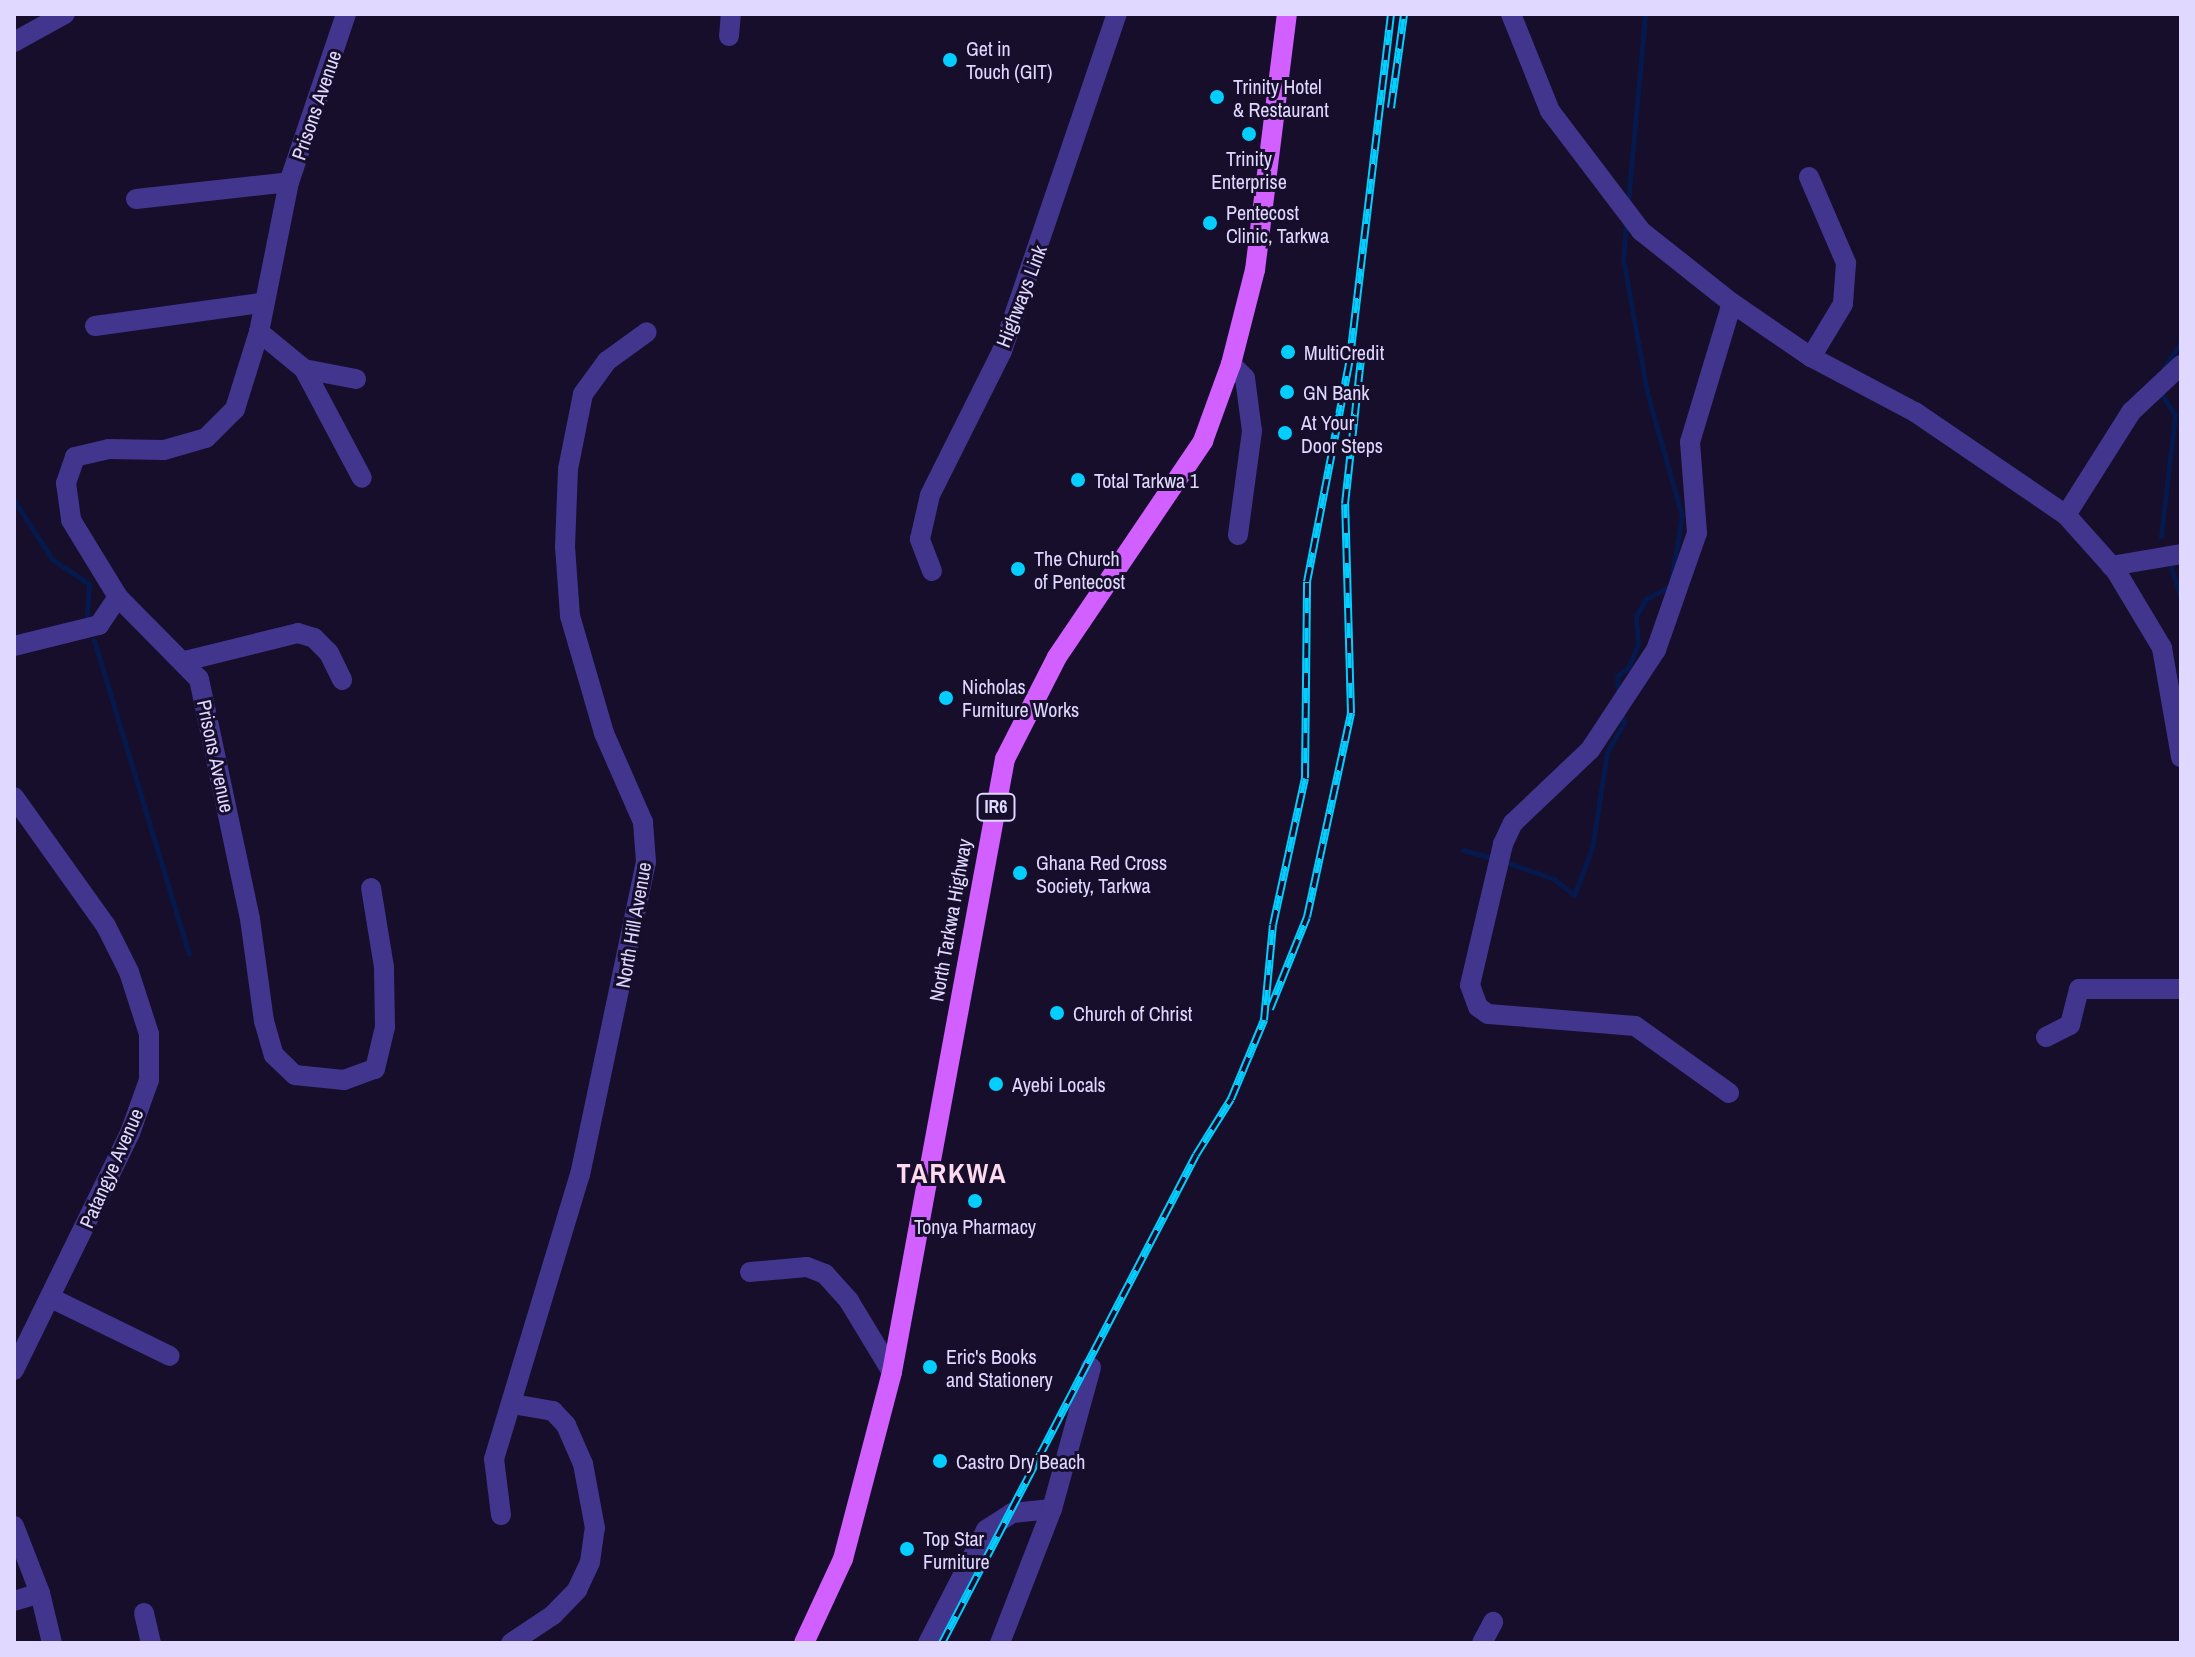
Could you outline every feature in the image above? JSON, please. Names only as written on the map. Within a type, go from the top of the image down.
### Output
[{"type":"main road","name":"North Tarkwa Highway","points":[[804,1643],[843,1559],[892,1372],[1005,759],[1057,657],[1203,441],[1231,364],[1255,270],[1287,14]]},
{"type":"street","points":[[14,42],[65,14]]},
{"type":"street","name":"Prisons Avenue","points":[[346,14],[289,182],[261,303],[259,332],[235,409],[206,438],[164,450],[109,449],[75,457],[66,483],[71,520],[118,597],[155,640],[185,661],[199,679],[214,739],[264,1021],[274,1055],[295,1075],[344,1080],[375,1069],[385,1027],[384,967],[371,888]]},
{"type":"street","points":[[729,36],[731,14]]},
{"type":"street","name":"Highways Link","points":[[932,571],[920,539],[930,495],[1002,351],[1117,14]]},
{"type":"street","points":[[1511,14],[1550,111],[1641,231],[1732,303],[1811,357],[1954,436],[2066,515],[2111,566],[2141,608],[2165,655],[2181,757]]},
{"type":"street","points":[[1809,177],[1846,263],[1843,304],[1811,357]]},
{"type":"street","points":[[136,199],[289,182]]},
{"type":"street","points":[[95,326],[261,303]]},
{"type":"street","points":[[1729,1093],[1635,1026],[1488,1014],[1478,1007],[1470,985],[1503,844],[1513,823],[1590,750],[1656,650],[1697,533],[1690,442],[1732,303]]},
{"type":"street","points":[[259,332],[304,369],[362,478]]},
{"type":"street","name":"North Hill Avenue","points":[[501,1515],[494,1459],[514,1404],[580,1175],[646,862],[643,822],[604,733],[570,616],[565,547],[568,469],[583,394],[607,361],[647,332]]},
{"type":"street","points":[[1231,364],[1245,378],[1252,431],[1238,535]]},
{"type":"street","points":[[2066,515],[2131,412],[2181,365]]},
{"type":"street","points":[[304,369],[356,379]]},
{"type":"street","points":[[2111,566],[2181,554]]},
{"type":"street","points":[[14,646],[99,625],[118,597]]},
{"type":"street","points":[[185,661],[298,633],[314,638],[329,653],[342,680]]},
{"type":"street","name":"Patangye Avenue","points":[[14,1370],[130,1133],[149,1080],[149,1034],[129,972],[106,926],[15,805]]},
{"type":"street","points":[[2046,1037],[2070,1025],[2079,989],[2181,989]]},
{"type":"street","points":[[750,1272],[807,1267],[825,1274],[849,1301],[892,1372]]},
{"type":"street","points":[[51,1298],[170,1356]]},
{"type":"street","points":[[1000,1643],[1052,1509],[1091,1367]]},
{"type":"street","points":[[511,1643],[553,1615],[577,1590],[590,1562],[595,1528],[583,1464],[566,1425],[553,1411],[514,1404]]},
{"type":"street","points":[[928,1643],[986,1530],[1012,1513],[1052,1509]]},
{"type":"street","points":[[14,1526],[40,1593],[52,1643]]},
{"type":"street","points":[[14,1601],[40,1593]]},
{"type":"street","points":[[144,1613],[151,1643]]},
{"type":"street","points":[[1482,1643],[1493,1622]]},
{"type":"waterway","points":[[1628,202],[1645,14]]},
{"type":"waterway","points":[[1618,693],[1617,676],[1628,668],[1638,645],[1636,616],[1646,599],[1670,586],[1682,516],[1647,392],[1623,258],[1626,224]]},
{"type":"waterway","points":[[2164,368],[2181,342]]},
{"type":"waterway","points":[[2161,393],[2175,415],[2161,536]]},
{"type":"waterway","points":[[14,500],[52,559],[89,584],[87,615]]},
{"type":"waterway","points":[[2171,567],[2181,598]]},
{"type":"waterway","points":[[94,640],[189,954]]},
{"type":"waterway","points":[[1502,861],[1554,879],[1574,895],[1592,848],[1607,752],[1624,722],[1622,715]]},
{"type":"waterway","points":[[1463,850],[1493,858]]},
{"type":"railway","points":[[942,1643],[1196,1155],[1231,1099],[1264,1020],[1273,925],[1305,778],[1307,582],[1350,358],[1391,14]]},
{"type":"railway","points":[[1391,108],[1404,14]]},
{"type":"railway","points":[[1270,1009],[1307,917],[1351,713],[1345,504],[1362,350]]},
{"type":"place","name":"Get in Touch (GIT)","points":[[950,60]]},
{"type":"place","name":"Trinity Hotel & Restaurant","points":[[1217,97]]},
{"type":"place","name":"Trinity Enterprise","points":[[1249,134]]},
{"type":"place","name":"Pentecost Clinic, Tarkwa","points":[[1210,223]]},
{"type":"place","name":"MultiCredit","points":[[1288,352]]},
{"type":"place","name":"GN Bank","points":[[1287,392]]},
{"type":"place","name":"At Your Door Steps","points":[[1285,433]]},
{"type":"place","name":"Total Tarkwa 1","points":[[1078,480]]},
{"type":"place","name":"The Church of Pentecost","points":[[1018,569]]},
{"type":"place","name":"Nicholas Furniture Works","points":[[946,698]]},
{"type":"place","name":"Ghana Red Cross Society, Tarkwa","points":[[1020,873]]},
{"type":"place","name":"Church of Christ","points":[[1057,1013]]},
{"type":"place","name":"Ayebi Locals","points":[[996,1084]]},
{"type":"place","name":"Tonya Pharmacy","points":[[975,1201]]},
{"type":"place","name":"Eric's Books and Stationery","points":[[930,1367]]},
{"type":"place","name":"Castro Dry Beach","points":[[940,1461]]},
{"type":"place","name":"Top Star Furniture","points":[[907,1549]]},
{"type":"district","name":"TARKWA","points":[[952,1173]]}]
